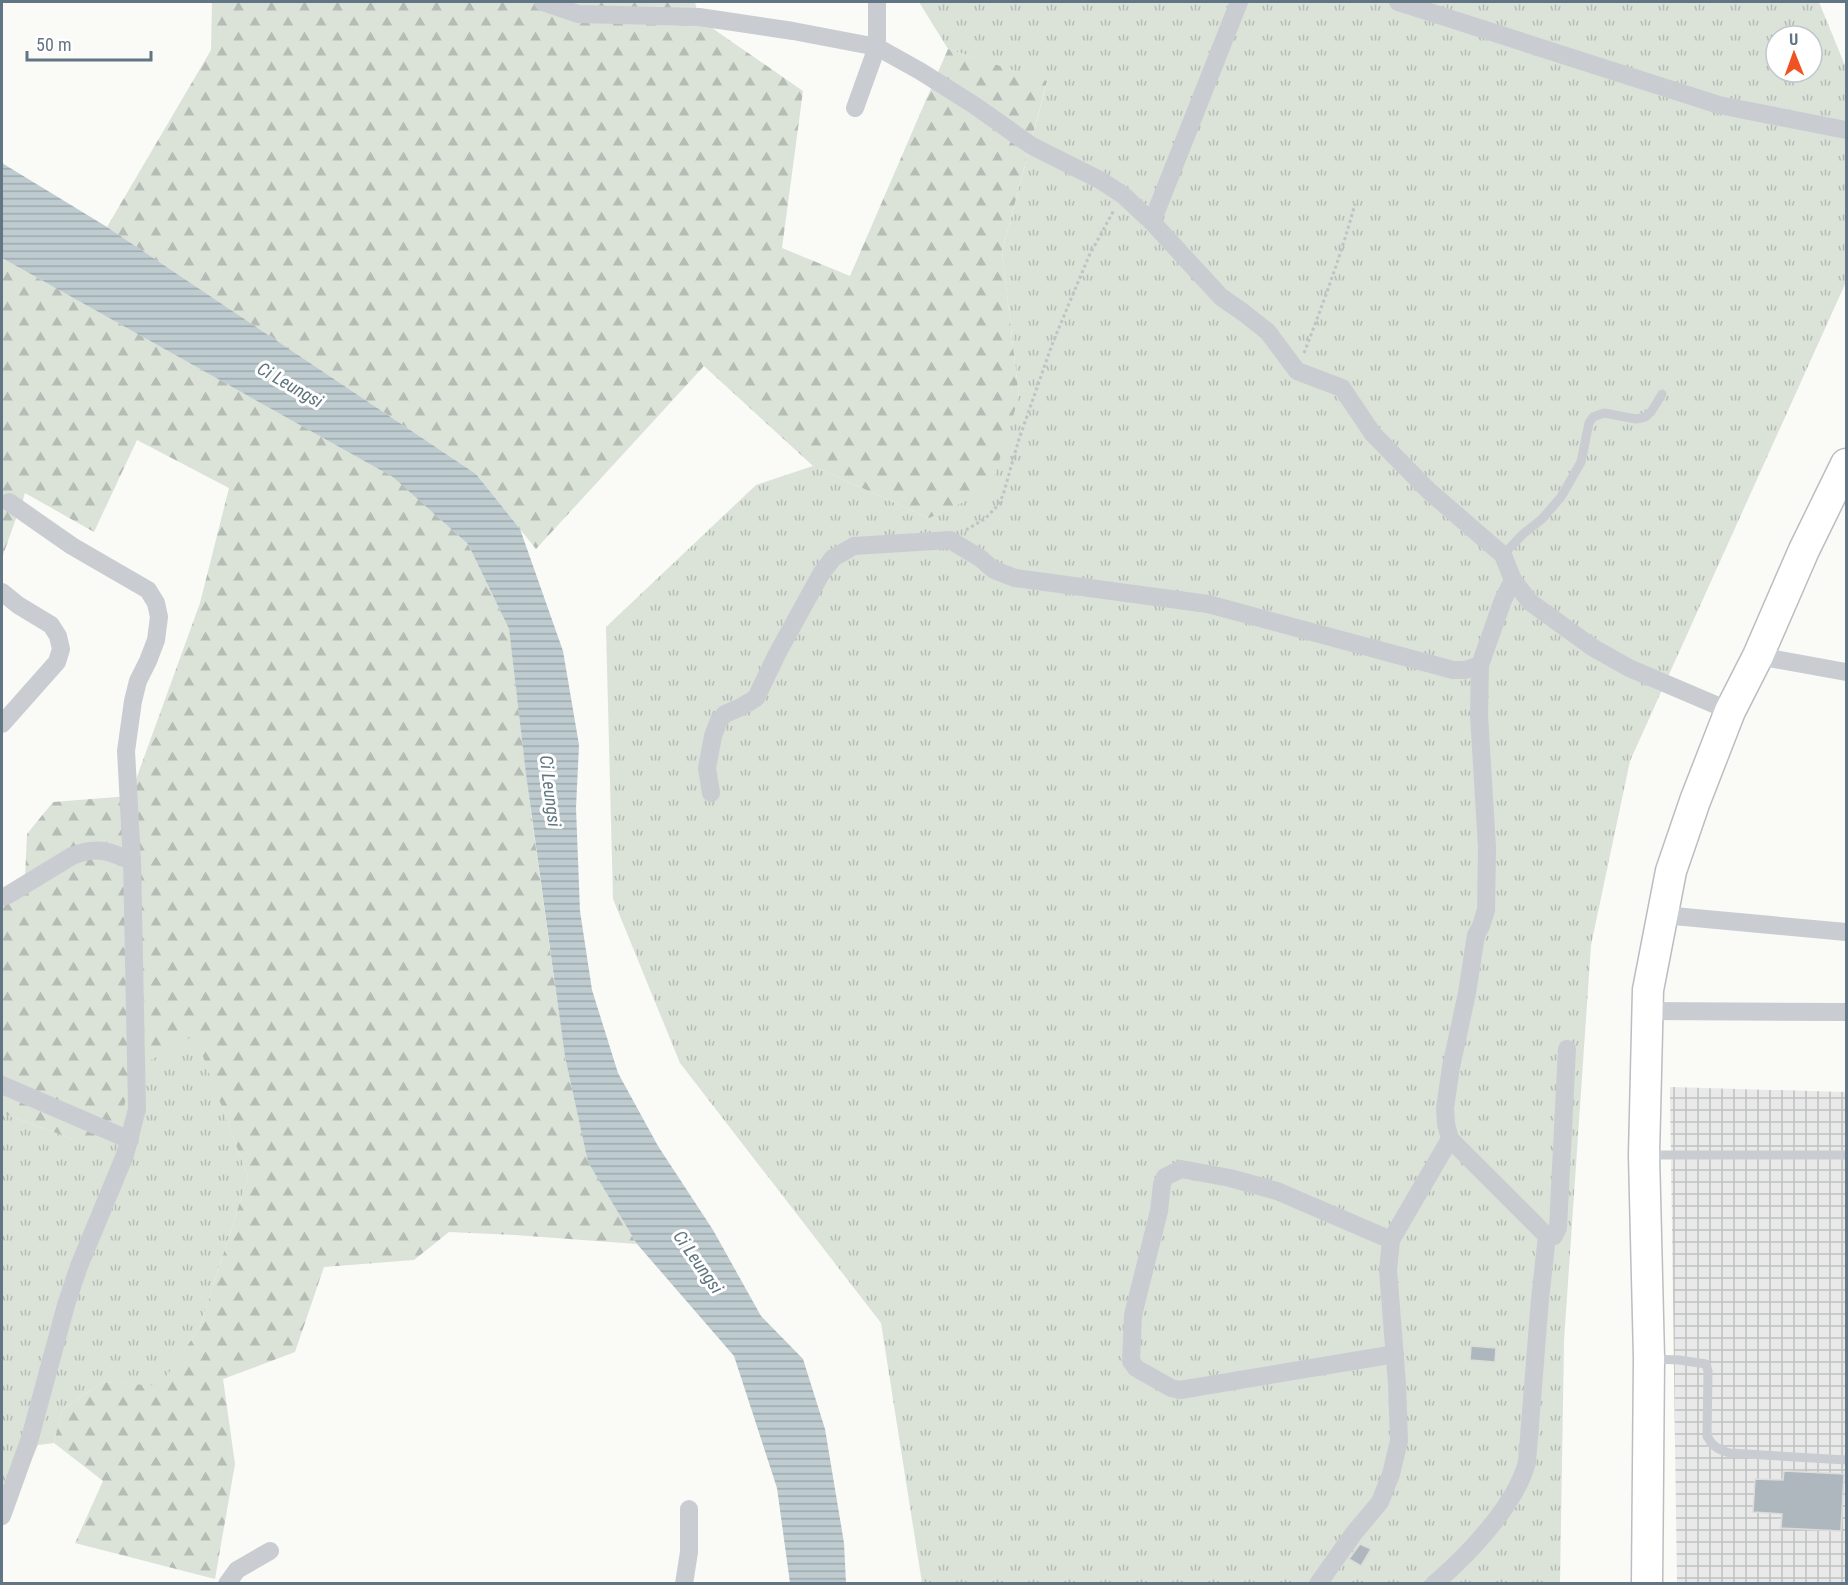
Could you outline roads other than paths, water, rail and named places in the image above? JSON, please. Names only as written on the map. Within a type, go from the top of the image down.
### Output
[{"type":"main road","points":[[1647,1584],[1649,1358],[1644,1155],[1648,990],[1671,871],[1682,837],[1730,711],[1758,656],[1804,550],[1846,464]]},
{"type":"street","points":[[543,2],[578,14],[699,17],[793,31],[877,47],[920,71],[1032,146],[1100,180],[1123,195],[1152,222],[1221,297],[1268,332],[1297,371],[1342,388],[1373,434],[1429,491],[1503,555],[1513,580],[1530,602],[1593,647],[1629,668],[1730,711]]},
{"type":"street","points":[[855,108],[877,47],[877,2]]},
{"type":"street","points":[[1152,222],[1239,2]]},
{"type":"street","points":[[1398,2],[1719,105],[1846,130]]},
{"type":"street","points":[[2,1516],[30,1438],[59,1327],[79,1266],[125,1155],[137,1109],[132,861],[126,751],[138,681],[156,640],[159,617],[156,603],[148,590],[72,546],[9,502]]},
{"type":"street","points":[[711,793],[707,768],[713,736],[719,720],[725,714],[756,698],[777,654],[821,574],[833,558],[854,546],[950,540],[980,558],[994,570],[1015,578],[1208,604],[1453,670],[1473,668],[1480,664]]},
{"type":"street","points":[[1513,580],[1503,600],[1480,664],[1479,715],[1487,848],[1486,910],[1476,935],[1445,1108],[1450,1139],[1547,1236],[1554,1236],[1558,1228],[1567,1048]]},
{"type":"street","points":[[2,592],[18,605],[51,625],[58,636],[61,649],[57,662],[2,724]]},
{"type":"street","points":[[1758,656],[1846,672]]},
{"type":"street","points":[[2,897],[72,856],[83,852],[104,850],[132,861]]},
{"type":"street","points":[[1663,915],[1846,932]]},
{"type":"street","points":[[1647,1011],[1846,1012]]},
{"type":"street","points":[[2,1085],[130,1140]]},
{"type":"street","points":[[1318,1584],[1354,1533],[1380,1502],[1391,1474],[1399,1441],[1388,1270],[1391,1240],[1450,1139]]},
{"type":"street","points":[[1391,1240],[1277,1191],[1230,1178],[1181,1169],[1165,1177],[1162,1184],[1159,1211],[1133,1316],[1131,1361],[1136,1368],[1171,1388],[1180,1390],[1395,1354]]},
{"type":"street","points":[[1434,1584],[1454,1567],[1481,1537],[1513,1495],[1523,1477],[1527,1462],[1547,1236]]},
{"type":"street","points":[[684,1584],[688,1552],[689,1509]]},
{"type":"street","points":[[227,1584],[237,1570],[270,1551]]},
{"type":"lane","points":[[1503,555],[1523,534],[1542,519],[1561,497],[1581,462],[1588,423],[1593,417],[1604,413],[1636,419],[1645,417],[1651,412],[1662,394]]},
{"type":"lane","points":[[1644,1155],[1846,1155]]},
{"type":"lane","points":[[1649,1358],[1706,1364],[1708,1371],[1707,1436],[1712,1445],[1720,1451],[1730,1454],[1846,1460]]},
{"type":"water","name":"Ci Leungsi","points":[[2,163],[107,227],[476,474],[520,529],[563,651],[579,745],[576,808],[580,911],[592,990],[618,1073],[658,1146],[713,1230],[761,1316],[803,1359],[825,1429],[844,1543],[846,1583],[790,1583],[777,1488],[734,1356],[637,1244],[588,1162],[565,1057],[526,774],[509,629],[468,544],[393,477],[2,258]]}]
